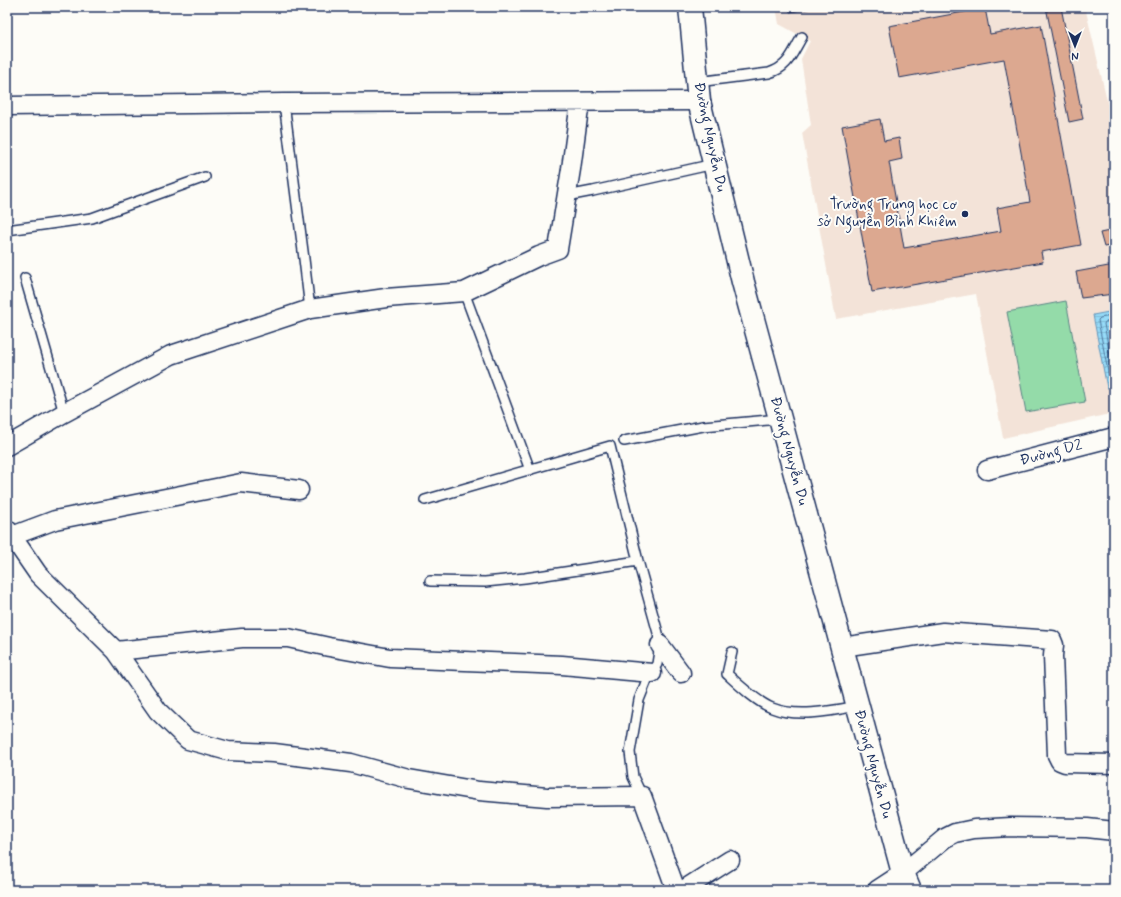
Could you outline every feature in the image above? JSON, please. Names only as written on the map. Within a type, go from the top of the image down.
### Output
[{"type":"main road","name":"Đường Nguyễn Du","points":[[690,7],[698,92],[743,282],[907,881]]},
{"type":"street","points":[[7,106],[580,102],[698,92]]},
{"type":"street","points":[[7,446],[171,355],[310,308],[386,298],[464,292],[539,256],[558,249],[580,102]]},
{"type":"street","name":"Đường D2","points":[[987,470],[1114,437]]},
{"type":"street","points":[[299,490],[241,483],[55,520],[10,533],[38,574],[116,651],[158,711],[188,740],[228,751],[274,753],[351,763],[409,779],[479,791],[547,797],[642,796],[676,890]]},
{"type":"street","points":[[842,647],[943,632],[1052,640],[1054,645],[1053,656],[1057,755],[1060,762],[1114,764]]},
{"type":"street","points":[[116,651],[242,638],[288,638],[390,658],[562,665],[652,673]]},
{"type":"street","points":[[660,645],[681,673]]},
{"type":"street","points":[[877,890],[907,881],[945,838],[955,833],[974,829],[1011,827],[1087,828],[1114,831]]},
{"type":"street","points":[[683,890],[730,860]]},
{"type":"lane","points":[[698,92],[776,71],[787,62],[802,37]]},
{"type":"lane","points":[[284,103],[310,308]]},
{"type":"lane","points":[[567,196],[714,164]]},
{"type":"lane","points":[[7,230],[92,218],[205,176]]},
{"type":"lane","points":[[25,278],[64,413]]},
{"type":"lane","points":[[464,292],[530,470]]},
{"type":"lane","points":[[624,441],[703,426],[780,418]]},
{"type":"lane","points":[[425,500],[610,446],[638,561],[658,632],[660,645],[657,664],[647,680],[639,700],[630,752],[633,777],[642,796]]},
{"type":"lane","points":[[430,581],[492,582],[638,561]]},
{"type":"lane","points":[[732,652],[727,674],[740,686],[770,707],[782,712],[808,713],[858,706]]},
{"type":"shaded area","name":"Trường Trung học cơ sở Nguyễn Bỉnh Khiêm","points":[[776,7],[1085,7],[1114,130],[1114,413],[1003,438],[976,294],[836,319],[802,133],[811,125],[801,59],[810,41],[779,24]]},
{"type":"green space","points":[[1066,301],[1085,402],[1026,412],[1007,312]]},
{"type":"water","points":[[1114,311],[1114,387],[1107,388],[1093,315]]},
{"type":"building","points":[[790,7],[818,7],[790,12]]},
{"type":"building","points":[[1046,7],[1061,7],[1083,119],[1069,122]]},
{"type":"building","points":[[985,8],[990,34],[1041,25],[1081,245],[1041,252],[1043,262],[872,292],[842,126],[880,119],[884,141],[899,138],[902,159],[889,162],[904,248],[1001,231],[997,208],[1030,202],[1004,59],[899,78],[889,26]]},
{"type":"building","points":[[1114,230],[1114,245],[1104,247],[1100,233]]},
{"type":"building","points":[[1114,265],[1114,294],[1081,298],[1076,272]]},
{"type":"place","name":"Trường Trung học cơ sở Nguyễn Bỉnh Khiêm","points":[[965,214]]}]
